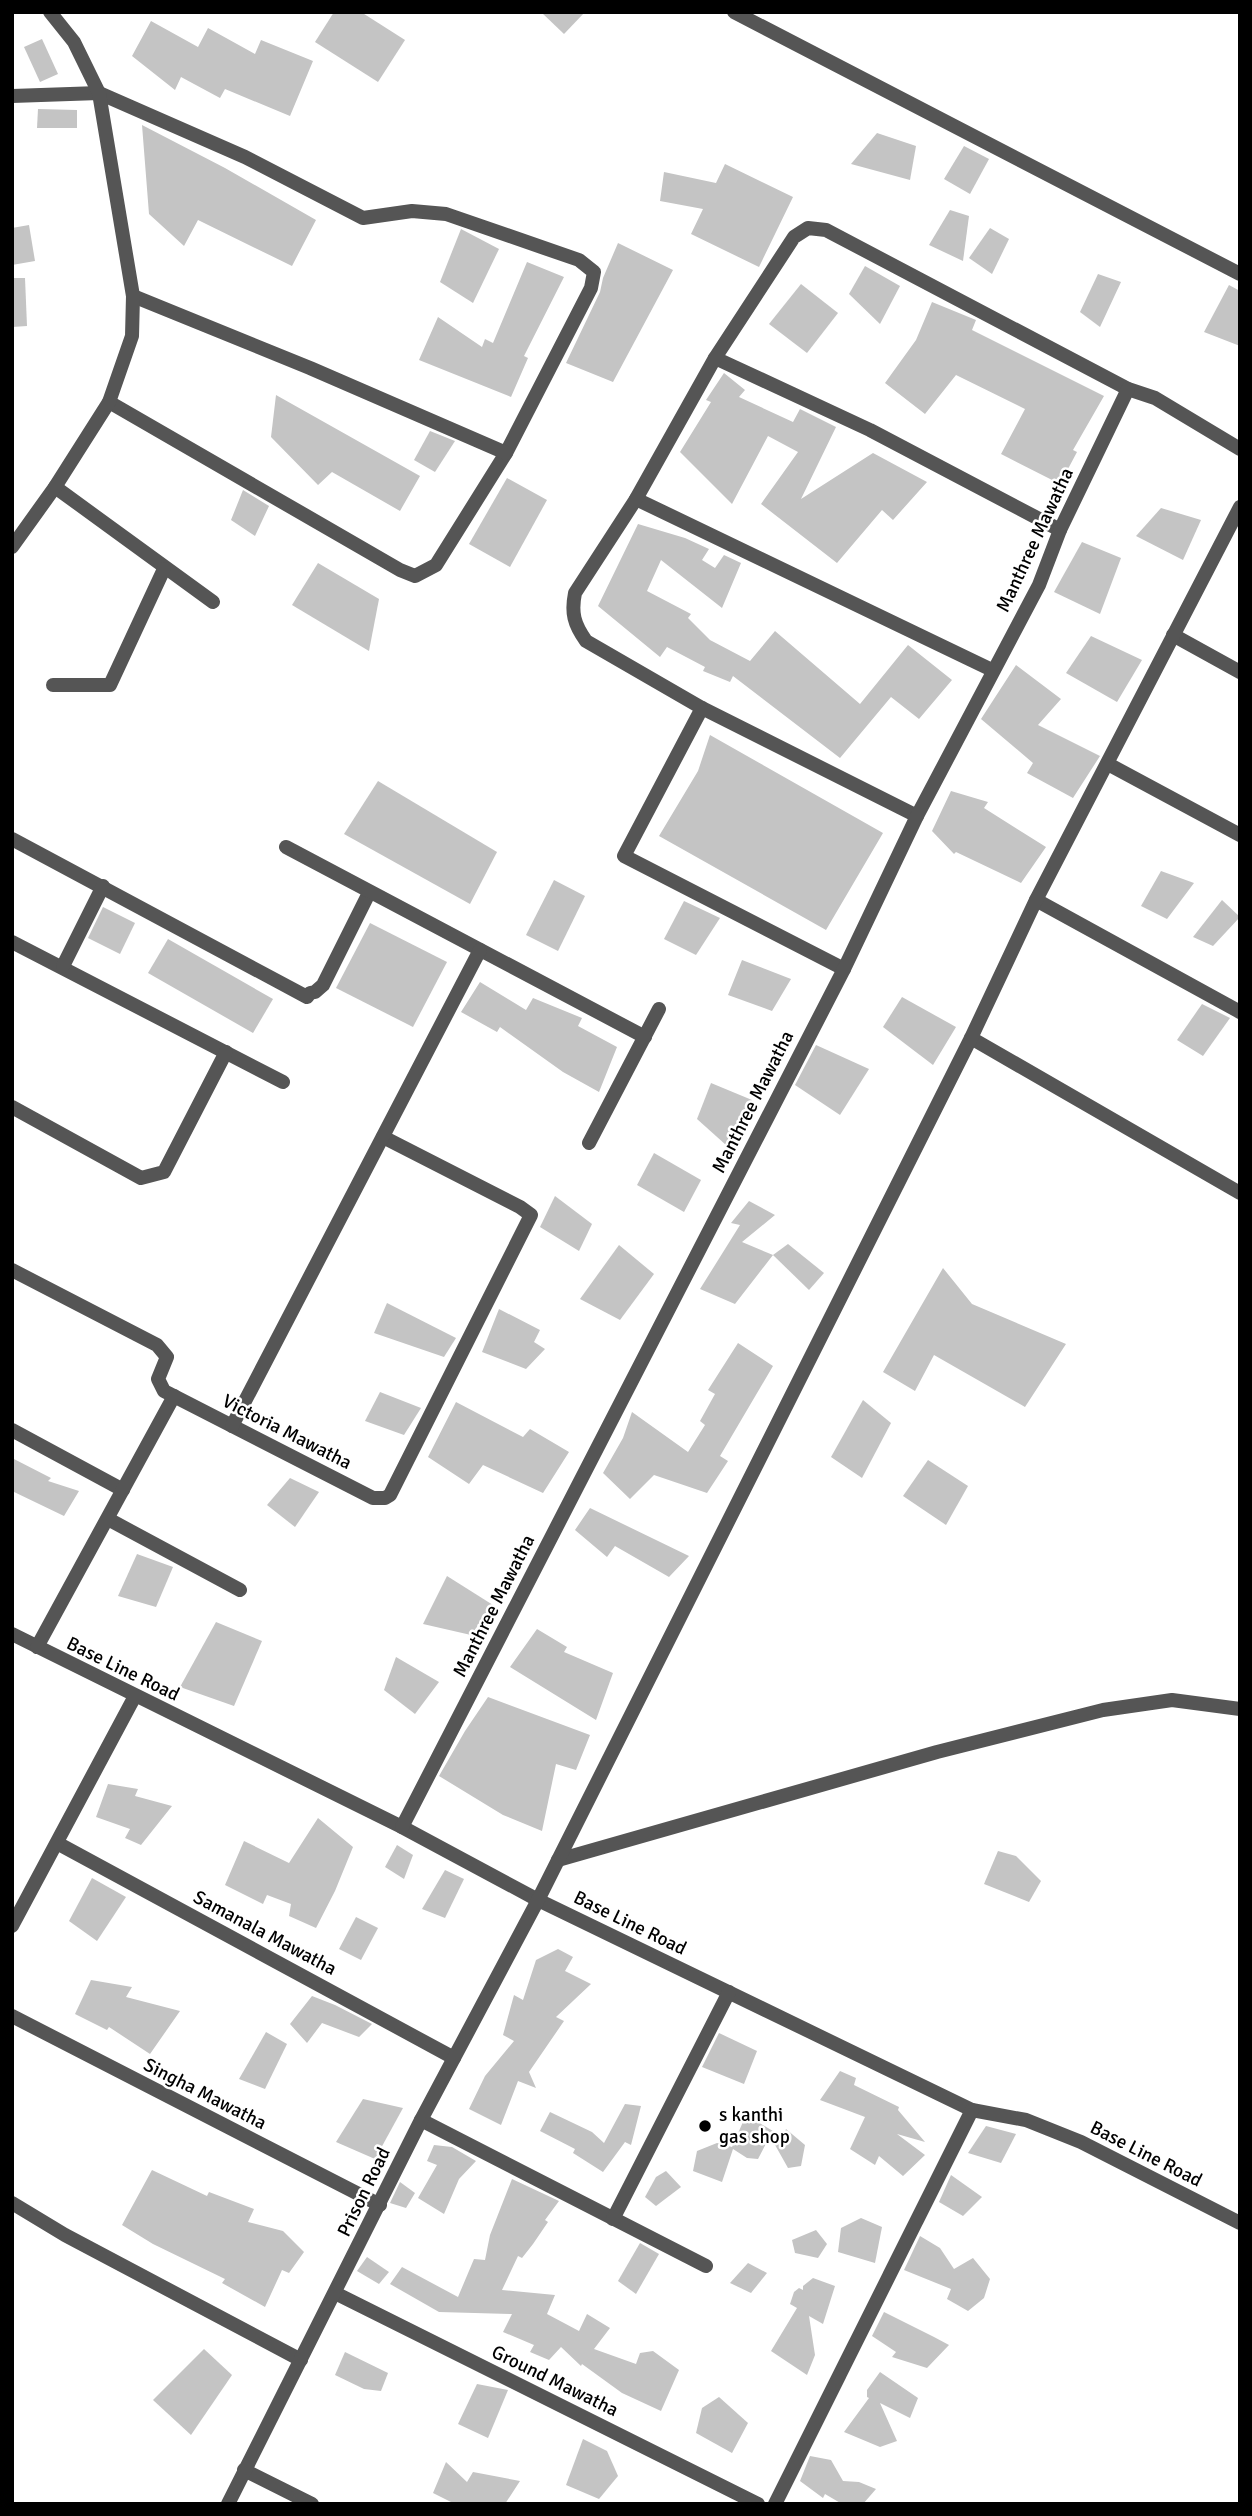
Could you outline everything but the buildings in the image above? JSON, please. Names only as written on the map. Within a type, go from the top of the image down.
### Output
[{"type":"street","points":[[12,547],[55,487],[109,402],[132,336],[133,296],[99,93],[74,42],[50,12]]},
{"type":"street","points":[[734,12],[1240,274]]},
{"type":"street","points":[[12,96],[99,93],[245,157],[363,218],[412,211],[446,214],[579,260],[594,272],[591,288],[506,453],[436,565],[415,576],[400,570],[109,402]]},
{"type":"street","points":[[917,816],[702,708],[586,641],[575,626],[572,608],[575,593],[636,499],[715,358],[794,237],[808,228],[826,230],[1128,389],[1155,398],[1240,449]]},
{"type":"street","points":[[133,296],[310,368],[506,453]]},
{"type":"street","points":[[715,358],[870,430],[1060,530]]},
{"type":"street","name":"Manthree Mawatha","points":[[402,1827],[844,968],[917,816],[1039,585],[1060,530],[1128,389]]},
{"type":"street","points":[[55,487],[164,569],[213,602]]},
{"type":"street","points":[[636,499],[992,670]]},
{"type":"street","name":"Prison Road","points":[[228,2504],[422,2120],[538,1900],[971,1038],[1036,900],[1240,507]]},
{"type":"street","points":[[53,685],[110,685],[164,569]]},
{"type":"street","points":[[1173,635],[1240,673]]},
{"type":"street","points":[[702,708],[624,856],[844,968]]},
{"type":"street","points":[[1108,764],[1240,835]]},
{"type":"street","points":[[12,839],[307,997],[323,985],[369,893]]},
{"type":"street","points":[[286,847],[645,1037]]},
{"type":"street","points":[[63,966],[103,886]]},
{"type":"street","points":[[1036,900],[1240,1012]]},
{"type":"street","points":[[12,942],[283,1082]]},
{"type":"street","points":[[232,1426],[480,950]]},
{"type":"street","points":[[589,1143],[659,1009]]},
{"type":"street","points":[[971,1038],[1240,1193]]},
{"type":"street","points":[[12,1107],[141,1178],[164,1172],[226,1052]]},
{"type":"street","name":"Victoria Mawatha","points":[[174,1395],[373,1498],[384,1498],[390,1494],[531,1215],[383,1137]]},
{"type":"street","points":[[12,1269],[157,1345],[167,1357],[158,1379],[164,1391],[174,1395],[37,1647]]},
{"type":"street","points":[[12,1430],[123,1490]]},
{"type":"street","points":[[108,1520],[240,1590]]},
{"type":"street","name":"Base Line Road","points":[[12,1634],[402,1827],[538,1900],[972,2110],[1027,2120],[1081,2142],[1240,2223]]},
{"type":"street","points":[[12,1926],[135,1696]]},
{"type":"street","points":[[558,1860],[937,1752],[1103,1710],[1172,1700],[1240,1709]]},
{"type":"street","name":"Samanala Mawatha","points":[[57,1843],[454,2058]]},
{"type":"street","points":[[613,2219],[729,1992]]},
{"type":"street","name":"Singha Mawatha","points":[[12,2016],[380,2205]]},
{"type":"street","points":[[775,2504],[972,2110]]},
{"type":"street","points":[[422,2120],[706,2266]]},
{"type":"street","points":[[12,2203],[65,2235],[301,2360]]},
{"type":"street","name":"Ground Mawatha","points":[[335,2293],[758,2504]]},
{"type":"street","points":[[244,2470],[312,2504]]},
{"type":"place","name":"s kanthi gas shop","points":[[705,2126]]}]
